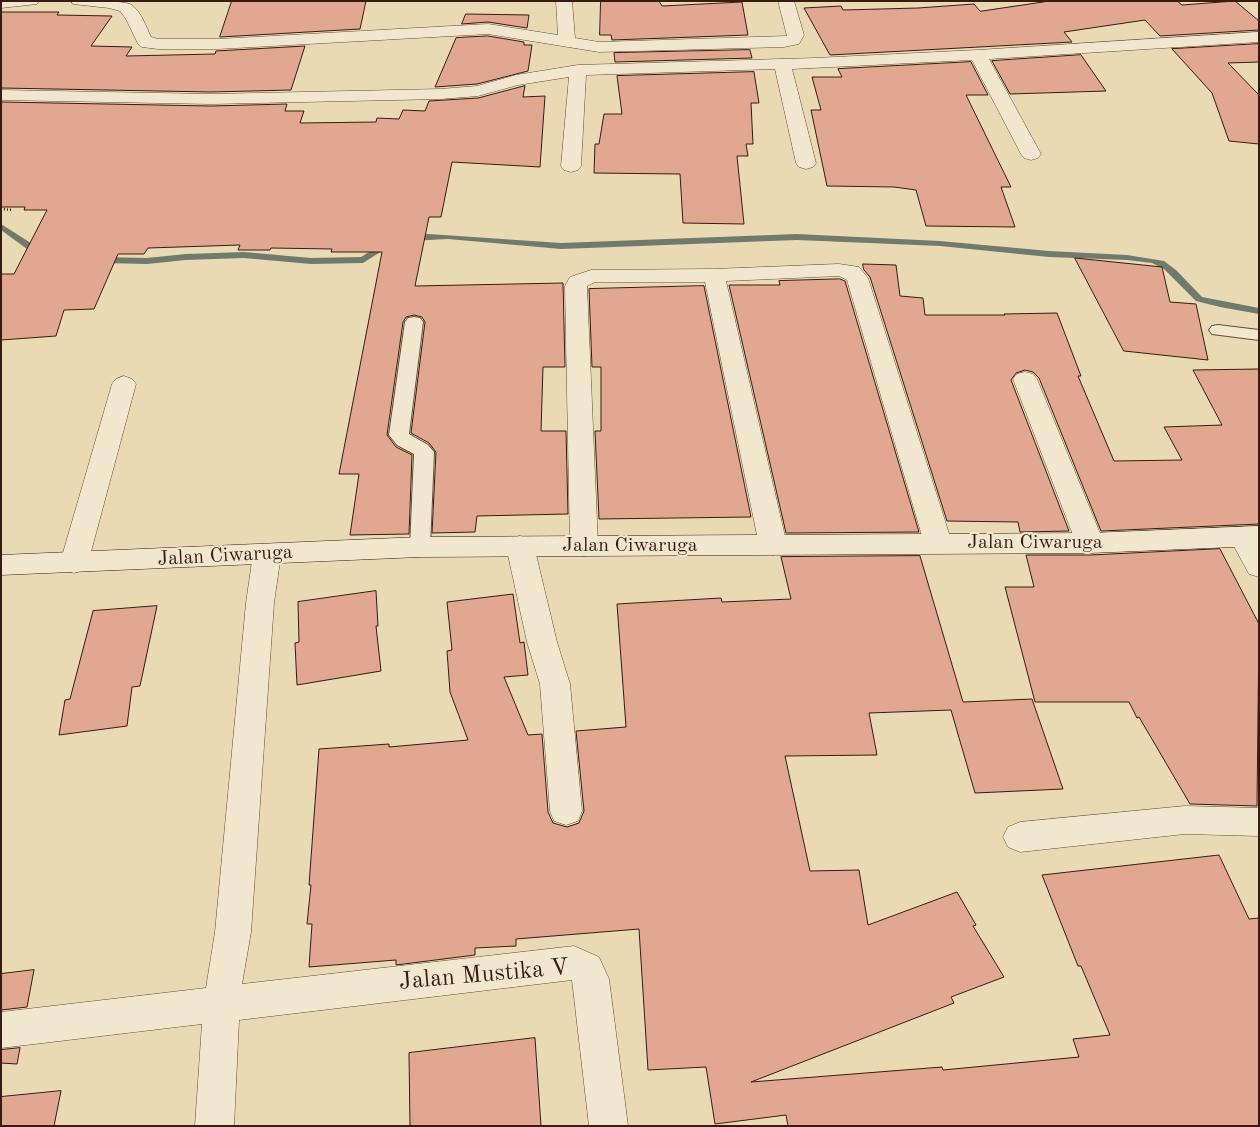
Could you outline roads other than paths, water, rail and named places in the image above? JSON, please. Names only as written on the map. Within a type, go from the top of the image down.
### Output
[{"type":"street","points":[[1,3],[31,1]]},
{"type":"street","points":[[79,1],[110,3],[126,8],[134,18],[144,40],[158,44],[218,44],[488,29],[599,47],[624,48],[784,42],[793,40],[796,35],[786,1]]},
{"type":"street","points":[[564,1],[567,42]]},
{"type":"street","points":[[1,95],[211,99],[441,94],[478,91],[525,79],[578,70],[782,64],[978,55],[1259,37]]},
{"type":"street","points":[[978,55],[1031,154]]},
{"type":"street","points":[[782,64],[806,163]]},
{"type":"street","points":[[571,166],[578,70]]},
{"type":"street","points":[[584,546],[576,286],[578,282],[591,276],[714,275],[839,270],[855,275],[860,288],[938,543]]},
{"type":"street","points":[[714,275],[773,545]]},
{"type":"street","points":[[1025,379],[1090,543]]},
{"type":"street","points":[[74,563],[124,384]]},
{"type":"street","points":[[1250,537],[1259,567]]},
{"type":"street","name":"Jalan Ciwaruga","points":[[1,565],[420,547],[1090,543],[1250,537]]},
{"type":"street","points":[[520,546],[542,642],[555,684],[566,811]]},
{"type":"street","points":[[214,1126],[228,951],[233,932],[260,603],[267,554]]},
{"type":"street","points":[[1020,837],[1185,820],[1259,822]]},
{"type":"street","name":"Jalan Mustika V","points":[[1,1030],[574,963],[586,968],[591,979],[609,1126]]},
{"type":"lane","points":[[414,322],[399,435],[402,440],[418,447],[424,452],[420,547]]},
{"type":"lane","points":[[1218,330],[1259,334]]},
{"type":"waterway","points":[[1,226],[41,252]]},
{"type":"waterway","points":[[410,238],[448,236],[542,246],[561,246],[797,237],[988,247],[1049,254],[1127,257],[1161,263],[1199,299],[1220,305],[1259,311]]},
{"type":"waterway","points":[[101,260],[147,261],[186,257],[244,255],[311,261],[363,260],[387,244]]}]
